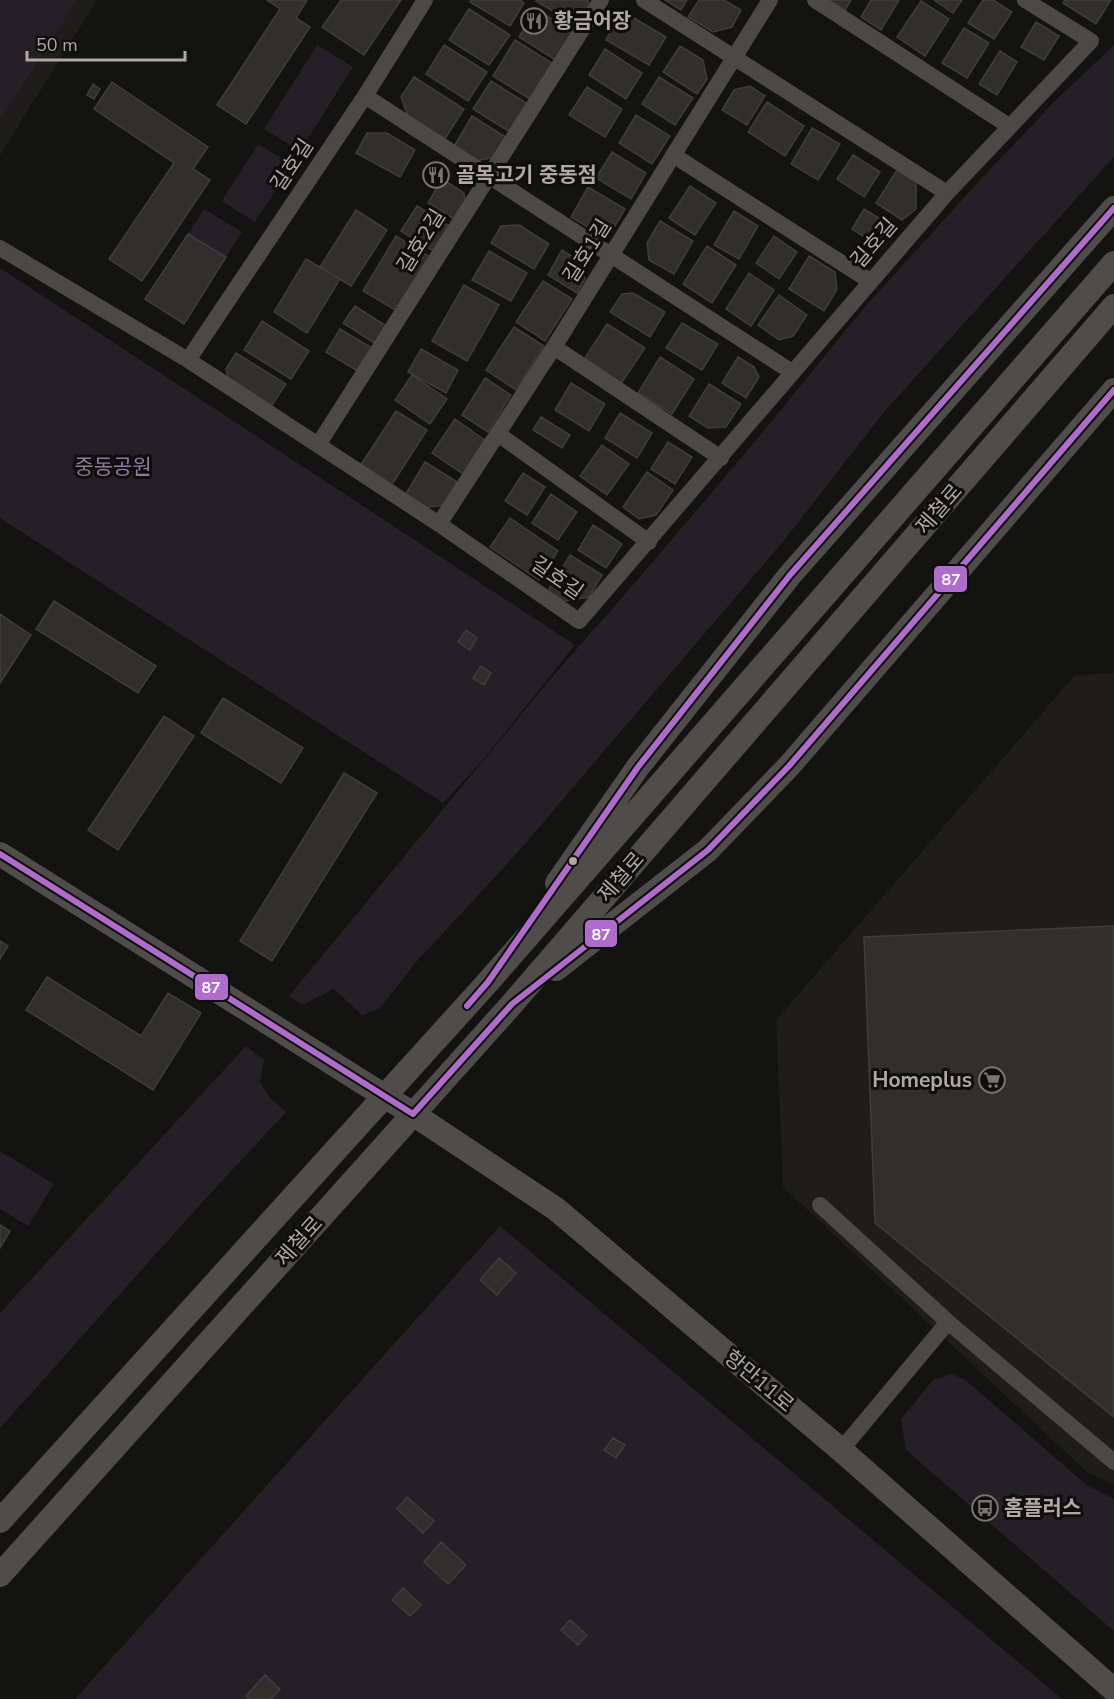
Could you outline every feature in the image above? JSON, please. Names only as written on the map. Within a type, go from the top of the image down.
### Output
[{"type":"main road","points":[[488,982],[638,766],[790,575],[1114,208]]},
{"type":"main road","name":"제철로","points":[[0,1521],[488,982],[1114,262]]},
{"type":"main road","name":"제철로","points":[[0,1575],[512,1004],[1114,306]]},
{"type":"main road","points":[[512,1004],[708,850],[789,766],[1114,390]]},
{"type":"main road","name":"항만11로","points":[[0,854],[413,1114],[556,1209],[841,1450],[1114,1690]]},
{"type":"street","name":"길호길","points":[[425,0],[365,96],[188,360],[439,524],[579,621],[947,193],[1091,41],[1025,0]]},
{"type":"street","name":"길호2길","points":[[318,445],[601,0]]},
{"type":"street","points":[[644,0],[947,193]]},
{"type":"street","name":"길호1길","points":[[439,524],[554,347],[770,0]]},
{"type":"street","points":[[815,0],[1009,126]]},
{"type":"street","points":[[365,96],[792,372]]},
{"type":"street","points":[[673,156],[870,281]]},
{"type":"street","points":[[0,249],[188,360]]},
{"type":"street","points":[[554,347],[721,458]]},
{"type":"street","points":[[498,434],[649,542]]},
{"type":"street","points":[[820,1205],[948,1322],[1114,1462]]},
{"type":"street","points":[[841,1450],[948,1322]]},
{"type":"shaded area","points":[[0,0],[97,0],[0,155]]},
{"type":"shaded area","points":[[1114,673],[1114,1484],[1088,1473],[783,1187],[776,1020],[1075,675]]},
{"type":"green space","points":[[0,0],[77,0],[0,120]]},
{"type":"green space","points":[[317,45],[353,67],[300,151],[264,129]]},
{"type":"green space","points":[[1114,45],[1114,157],[884,412],[786,538],[518,852],[417,961],[379,1009],[362,1015],[334,989],[302,1005],[289,996],[553,676],[763,432],[863,309],[1056,100]]},
{"type":"green space","points":[[258,144],[292,165],[255,222],[222,201]]},
{"type":"green space","points":[[204,209],[242,232],[226,257],[188,234]]},
{"type":"green space","name":"중동공원","points":[[0,268],[575,645],[482,761],[443,803],[0,518]]},
{"type":"green space","points":[[246,1046],[264,1060],[260,1082],[270,1098],[286,1112],[0,1428],[0,1313]]},
{"type":"green space","points":[[0,1151],[54,1184],[28,1226],[0,1209]]},
{"type":"green space","points":[[500,1226],[1062,1699],[75,1699]]},
{"type":"green space","points":[[951,1374],[964,1379],[1088,1486],[1114,1499],[1114,1631],[906,1450],[901,1419],[933,1380]]},
{"type":"building","points":[[267,0],[307,0],[296,18],[310,27],[246,124],[217,105],[280,9]]},
{"type":"building","points":[[341,0],[401,0],[364,55],[322,27]]},
{"type":"building","points":[[471,0],[520,0],[524,3],[510,26],[470,2]]},
{"type":"building","points":[[537,0],[588,0],[590,9],[579,27]]},
{"type":"building","points":[[665,0],[687,0],[681,10]]},
{"type":"building","points":[[699,0],[724,0],[741,10],[732,27],[713,32],[688,17]]},
{"type":"building","points":[[825,0],[851,0],[844,12]]},
{"type":"building","points":[[871,0],[899,0],[881,30],[861,17]]},
{"type":"building","points":[[934,0],[962,0],[953,13]]},
{"type":"building","points":[[983,0],[993,0],[1012,12],[994,39],[968,23]]},
{"type":"building","points":[[1065,0],[1111,0],[1096,24],[1063,3]]},
{"type":"building","points":[[921,1],[949,19],[925,56],[897,37]]},
{"type":"building","points":[[469,9],[510,35],[489,65],[449,40]]},
{"type":"building","points":[[536,9],[574,33],[557,61],[519,37]]},
{"type":"building","points":[[634,18],[666,37],[649,65],[606,40],[614,25]]},
{"type":"building","points":[[1036,22],[1059,36],[1044,60],[1021,47]]},
{"type":"building","points":[[964,28],[989,43],[967,78],[942,63]]},
{"type":"building","points":[[515,40],[555,65],[533,101],[493,76]]},
{"type":"building","points":[[444,45],[487,72],[468,101],[426,74]]},
{"type":"building","points":[[680,46],[703,60],[707,79],[697,94],[663,72]]},
{"type":"building","points":[[605,49],[642,73],[626,99],[589,75]]},
{"type":"building","points":[[1000,51],[1017,62],[997,95],[979,84]]},
{"type":"building","points":[[414,77],[464,109],[443,142],[409,119],[401,97]]},
{"type":"building","points":[[659,77],[693,98],[675,125],[642,104]]},
{"type":"building","points":[[491,81],[531,106],[513,134],[473,109]]},
{"type":"building","points":[[112,82],[208,147],[193,169],[210,180],[142,281],[109,259],[174,163],[94,109]]},
{"type":"building","points":[[93,84],[100,89],[94,99],[87,95]]},
{"type":"building","points":[[750,86],[765,96],[747,125],[722,110],[734,90]]},
{"type":"building","points":[[587,87],[622,109],[605,137],[569,115]]},
{"type":"building","points":[[767,102],[804,126],[785,156],[748,132]]},
{"type":"building","points":[[636,115],[670,136],[652,164],[619,143]]},
{"type":"building","points":[[472,116],[512,141],[503,156],[474,161],[453,148]]},
{"type":"building","points":[[812,128],[840,144],[818,180],[791,164]]},
{"type":"building","points":[[367,133],[387,133],[415,150],[400,177],[356,153]]},
{"type":"building","points":[[612,152],[646,173],[631,199],[596,178]]},
{"type":"building","points":[[853,155],[880,172],[864,197],[837,179]]},
{"type":"building","points":[[897,170],[916,182],[916,209],[902,220],[876,203]]},
{"type":"building","points":[[442,179],[464,193],[466,211],[459,222],[428,203]]},
{"type":"building","points":[[690,186],[716,203],[695,235],[669,218]]},
{"type":"building","points":[[588,187],[625,209],[615,226],[594,231],[571,217]]},
{"type":"building","points":[[417,206],[456,230],[440,255],[401,231]]},
{"type":"building","points":[[864,209],[894,227],[882,248],[852,229]]},
{"type":"building","points":[[356,210],[387,230],[351,286],[320,267]]},
{"type":"building","points":[[734,211],[758,226],[739,259],[714,245]]},
{"type":"building","points":[[660,221],[693,241],[674,274],[649,260],[647,243]]},
{"type":"building","points":[[519,225],[549,244],[534,269],[491,243],[501,226]]},
{"type":"building","points":[[188,234],[226,257],[184,324],[145,299]]},
{"type":"building","points":[[396,236],[435,260],[402,314],[363,291]]},
{"type":"building","points":[[774,236],[797,252],[779,279],[756,263]]},
{"type":"building","points":[[707,246],[736,265],[712,303],[683,284]]},
{"type":"building","points":[[562,250],[581,262],[585,279],[577,293],[548,275]]},
{"type":"building","points":[[489,251],[527,273],[511,301],[472,280]]},
{"type":"building","points":[[809,256],[835,272],[837,289],[824,311],[789,289]]},
{"type":"building","points":[[306,259],[340,279],[307,333],[274,312]]},
{"type":"building","points":[[749,273],[774,290],[751,326],[726,309]]},
{"type":"building","points":[[543,281],[572,299],[545,341],[516,322]]},
{"type":"building","points":[[464,285],[499,305],[467,361],[432,341]]},
{"type":"building","points":[[633,293],[665,312],[650,337],[610,312],[622,294]]},
{"type":"building","points":[[779,295],[807,315],[793,336],[779,340],[758,325]]},
{"type":"building","points":[[355,306],[394,331],[382,348],[343,323]]},
{"type":"building","points":[[262,321],[309,351],[291,379],[244,350]]},
{"type":"building","points":[[682,323],[718,344],[702,370],[666,348]]},
{"type":"building","points":[[607,324],[645,348],[620,385],[583,361]]},
{"type":"building","points":[[514,327],[544,346],[516,390],[486,370]]},
{"type":"building","points":[[340,329],[377,351],[364,375],[326,352]]},
{"type":"building","points":[[421,349],[458,370],[446,393],[408,372]]},
{"type":"building","points":[[236,353],[286,384],[268,411],[230,387],[226,369]]},
{"type":"building","points":[[660,357],[694,379],[672,414],[638,393]]},
{"type":"building","points":[[738,357],[754,367],[759,377],[746,398],[722,383]]},
{"type":"building","points":[[412,375],[447,399],[430,424],[395,400]]},
{"type":"building","points":[[485,378],[511,395],[488,432],[462,415]]},
{"type":"building","points":[[571,383],[605,404],[589,431],[555,410]]},
{"type":"building","points":[[709,384],[741,404],[726,427],[708,428],[689,416]]},
{"type":"building","points":[[396,411],[427,430],[391,486],[360,466]]},
{"type":"building","points":[[620,413],[652,433],[637,458],[605,438]]},
{"type":"building","points":[[541,417],[570,435],[562,448],[533,430]]},
{"type":"building","points":[[455,419],[486,441],[463,474],[432,453]]},
{"type":"building","points":[[668,442],[692,457],[675,484],[651,469]]},
{"type":"building","points":[[602,445],[629,464],[607,495],[580,476]]},
{"type":"building","points":[[425,462],[459,483],[445,505],[422,508],[404,497]]},
{"type":"building","points":[[647,472],[673,490],[656,515],[639,519],[623,507]]},
{"type":"building","points":[[523,473],[545,487],[527,515],[505,501]]},
{"type":"building","points":[[551,494],[577,512],[558,540],[532,523]]},
{"type":"building","points":[[510,518],[558,551],[539,580],[490,547]]},
{"type":"building","points":[[593,525],[622,544],[606,568],[578,550]]},
{"type":"building","points":[[570,555],[602,575],[589,597],[564,601],[548,591]]},
{"type":"building","points":[[54,601],[156,666],[138,693],[36,629]]},
{"type":"building","points":[[0,614],[31,635],[0,683]]},
{"type":"building","points":[[466,630],[477,638],[470,650],[458,642]]},
{"type":"building","points":[[481,666],[491,673],[484,685],[473,678]]},
{"type":"building","points":[[223,698],[303,748],[281,783],[201,733]]},
{"type":"building","points":[[164,716],[194,736],[118,850],[88,830]]},
{"type":"building","points":[[344,773],[377,793],[272,961],[240,941]]},
{"type":"building","name":"Homeplus","points":[[1114,926],[1114,1417],[875,1223],[864,937]]},
{"type":"building","points":[[0,941],[8,946],[0,959]]},
{"type":"building","points":[[47,977],[141,1036],[168,993],[201,1013],[153,1090],[26,1010]]},
{"type":"building","points":[[0,1225],[10,1231],[0,1248]]},
{"type":"building","points":[[499,1258],[516,1273],[497,1295],[480,1280]]},
{"type":"building","points":[[613,1438],[625,1445],[616,1458],[604,1450]]},
{"type":"building","points":[[407,1497],[434,1521],[423,1533],[397,1509]]},
{"type":"building","points":[[441,1542],[466,1565],[448,1584],[424,1562]]},
{"type":"building","points":[[403,1588],[421,1605],[410,1616],[392,1600]]},
{"type":"building","points":[[570,1620],[587,1635],[578,1645],[561,1630]]},
{"type":"building","points":[[265,1675],[280,1689],[271,1699],[249,1699],[246,1696]]},
{"type":"transit line","name":"87","points":[[467,1006],[488,982],[638,767],[790,575],[1114,208]]},
{"type":"transit line","name":"87","points":[[0,854],[413,1114],[512,1004],[708,850],[789,766],[1114,390]]},
{"type":"place","name":"황금어장","points":[[534,21]]},
{"type":"place","name":"골목고기 중동점","points":[[436,175]]},
{"type":"place","name":"Homeplus","points":[[992,1080]]},
{"type":"place","name":"홈플러스","points":[[985,1508]]}]
